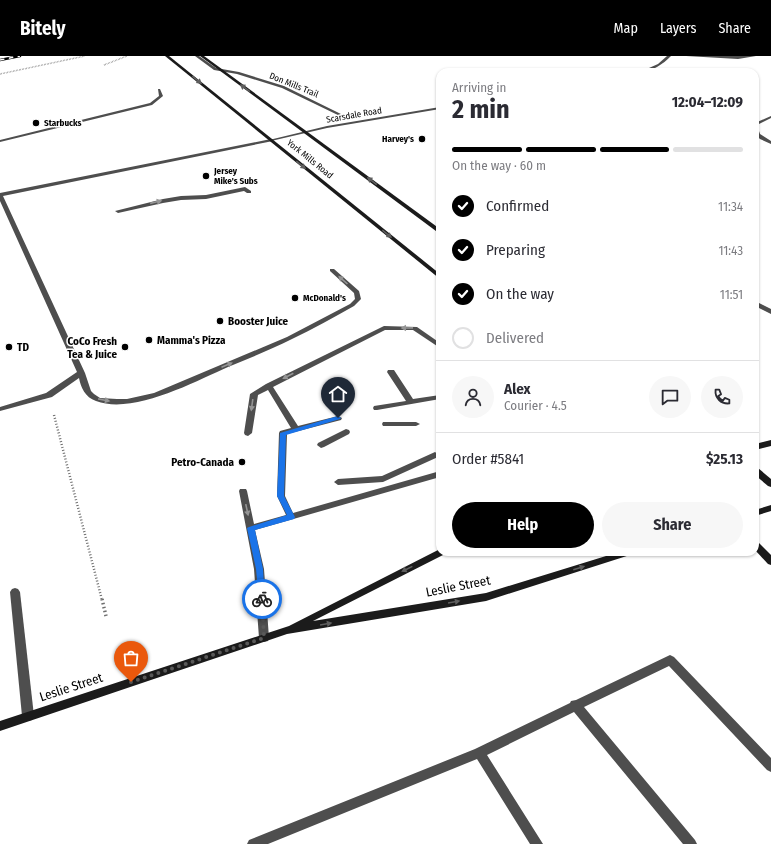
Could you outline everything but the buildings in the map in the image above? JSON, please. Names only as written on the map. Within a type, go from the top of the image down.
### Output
[{"type":"main road","name":"York Mills Road","points":[[167,56],[436,274]]},
{"type":"main road","name":"York Mills Road","points":[[202,56],[436,229]]},
{"type":"main road","points":[[759,446],[771,443]]},
{"type":"main road","points":[[759,474],[771,484]]},
{"type":"main road","points":[[759,512],[771,508]]},
{"type":"main road","points":[[759,548],[771,561]]},
{"type":"main road","name":"Leslie Street","points":[[0,726],[287,630],[436,555]]},
{"type":"main road","name":"Leslie Street","points":[[287,630],[486,597],[617,556]]},
{"type":"street","name":"Don Mills Trail","points":[[196,56],[215,69],[238,73],[283,87],[343,116]]},
{"type":"street","points":[[652,68],[660,65],[669,56]]},
{"type":"street","points":[[688,56],[738,58],[754,56]]},
{"type":"street","points":[[0,141],[151,104],[161,96],[159,90]]},
{"type":"street","name":"Scarsdale Road","points":[[0,195],[305,132],[436,109]]},
{"type":"street","points":[[759,122],[771,117]]},
{"type":"street","points":[[759,137],[771,143]]},
{"type":"street","points":[[118,211],[181,198],[206,198],[245,189],[249,192]]},
{"type":"street","points":[[0,195],[81,373],[86,390],[92,396],[104,401],[143,399],[163,393],[289,338],[352,305],[358,299],[357,292],[332,270]]},
{"type":"street","points":[[759,305],[771,312]]},
{"type":"street","points":[[248,433],[254,394],[384,328],[415,328],[436,343]]},
{"type":"street","points":[[392,372],[411,402]]},
{"type":"street","points":[[0,409],[49,395],[81,373]]},
{"type":"street","points":[[269,386],[296,430]]},
{"type":"street","points":[[377,408],[436,398]]},
{"type":"street","points":[[291,517],[281,496],[283,433],[338,418]]},
{"type":"street","points":[[386,424],[416,424]]},
{"type":"street","points":[[321,445],[346,432]]},
{"type":"street","points":[[338,482],[383,479],[435,455]]},
{"type":"street","points":[[383,479],[406,463]]},
{"type":"street","points":[[372,472],[383,479],[388,489]]},
{"type":"street","points":[[251,528],[436,475]]},
{"type":"street","points":[[243,491],[259,569],[264,638]]},
{"type":"street","points":[[15,592],[28,716]]},
{"type":"street","points":[[253,844],[479,753],[670,660],[771,766]]},
{"type":"street","points":[[575,705],[691,844]]},
{"type":"street","points":[[479,753],[537,844]]},
{"type":"path","points":[[0,74],[85,56]]},
{"type":"path","points":[[104,65],[127,56]]},
{"type":"path","points":[[49,395],[106,616]]},
{"type":"railway","points":[[0,60],[20,56]]},
{"type":"way so far","points":[[131,682],[264,638],[262,599]]},
{"type":"place","name":"Starbucks","points":[[36,123]]},
{"type":"place","name":"Harvey's","points":[[422,139]]},
{"type":"place","name":"Jersey Mike's Subs","points":[[206,176]]},
{"type":"place","name":"McDonald's","points":[[295,298]]},
{"type":"place","name":"Booster Juice","points":[[220,321]]},
{"type":"place","name":"Mamma's Pizza","points":[[149,340]]},
{"type":"place","name":"TD","points":[[9,347]]},
{"type":"place","name":"CoCo Fresh Tea & Juice","points":[[125,347]]},
{"type":"place","name":"Petro-Canada","points":[[242,462]]},
{"type":"route","points":[[262,599],[259,569],[251,528],[291,517],[281,496],[283,433],[338,418]]}]
